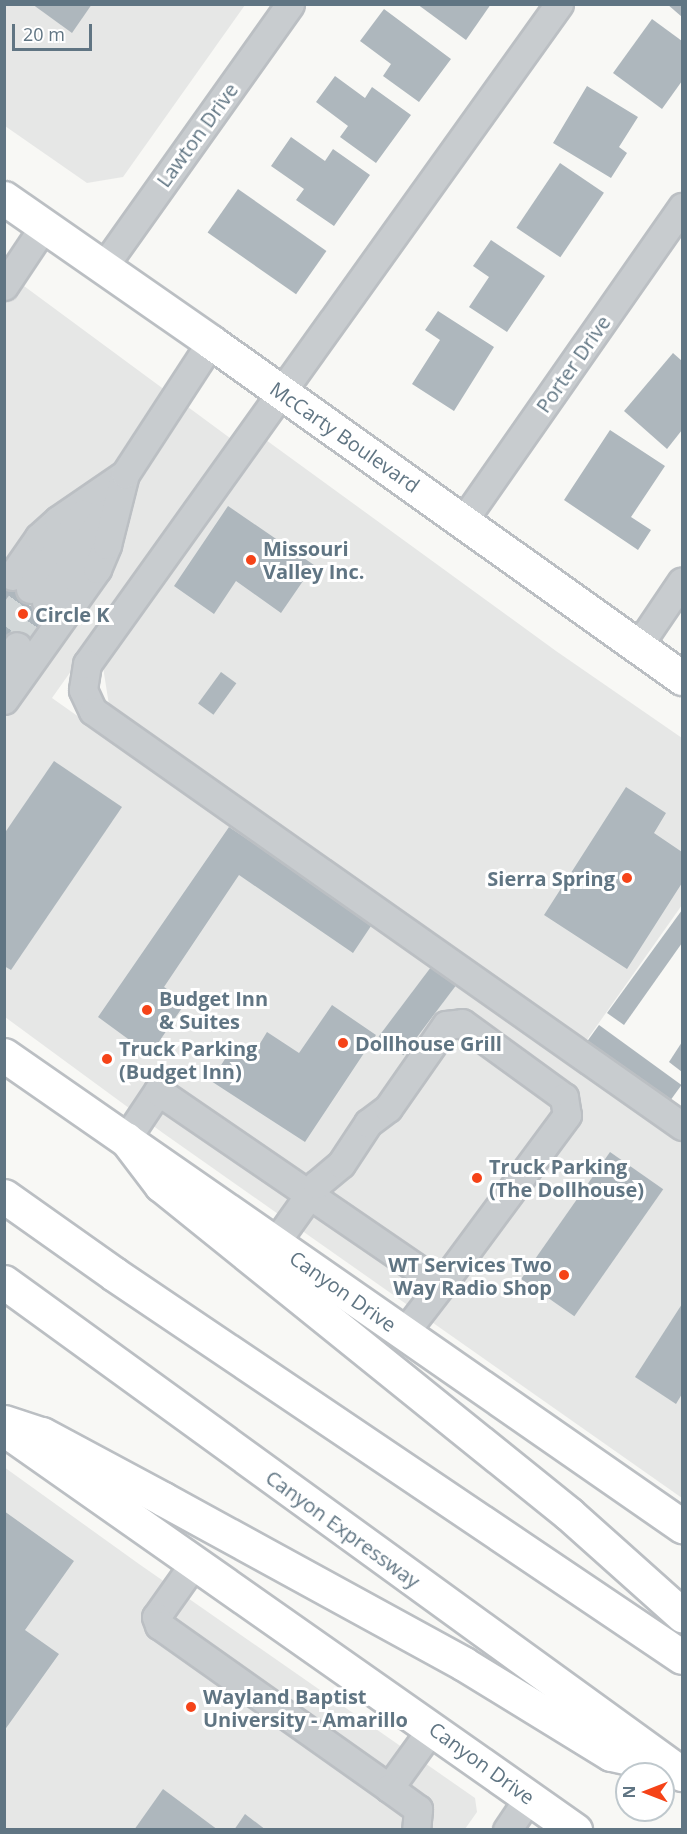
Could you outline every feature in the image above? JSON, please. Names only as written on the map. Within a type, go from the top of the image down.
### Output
[{"type":"main road","name":"McCarty Boulevard","points":[[4,198],[212,342],[682,678]]},
{"type":"main road","name":"Canyon Drive","points":[[4,1055],[682,1526]]},
{"type":"main road","points":[[126,1139],[161,1185],[569,1514],[682,1616]]},
{"type":"main road","points":[[4,1196],[114,1274],[682,1657]]},
{"type":"main road","name":"Canyon Expressway","points":[[4,1282],[676,1770]]},
{"type":"main road","points":[[4,1422],[42,1434],[153,1493],[464,1664],[611,1754],[676,1770]]},
{"type":"main road","name":"Canyon Drive","points":[[4,1429],[433,1727],[575,1830]]},
{"type":"street","name":"Lawton Drive","points":[[104,266],[291,4]]},
{"type":"street","points":[[559,4],[87,664],[83,690],[93,711],[682,1126]]},
{"type":"street","name":"Porter Drive","points":[[463,521],[682,207]]},
{"type":"street","points":[[4,286],[44,226]]},
{"type":"street","points":[[115,486],[51,525],[39,537],[30,589],[93,535],[115,486],[212,342]]},
{"type":"street","points":[[4,700],[97,569],[107,545],[115,486]]},
{"type":"street","points":[[638,646],[682,581]]},
{"type":"street","points":[[275,1243],[317,1184],[341,1164],[368,1123],[388,1108],[446,1025],[462,1023],[564,1097],[567,1114],[404,1333]]},
{"type":"street","points":[[126,1139],[158,1091],[441,1285]]},
{"type":"street","points":[[195,1562],[156,1617],[159,1625],[418,1809],[416,1830]]},
{"type":"street","points":[[389,1788],[433,1727]]},
{"type":"street","points":[[507,1830],[529,1797]]},
{"type":"shaded area","points":[[5,5],[245,5],[123,177],[87,183],[5,126]]},
{"type":"shaded area","points":[[5,272],[234,441],[52,698],[682,1143],[682,1498],[163,1133],[5,1017]]},
{"type":"shaded area","points":[[266,440],[556,651],[682,738],[682,905],[584,1044],[388,907],[109,705],[103,667]]},
{"type":"shaded area","name":"Wayland Baptist University - Amarillo","points":[[4,1467],[475,1798],[477,1812],[465,1829],[5,1829]]},
{"type":"building","points":[[32,4],[92,4],[72,33]]},
{"type":"building","points":[[417,4],[491,4],[466,40]]},
{"type":"building","points":[[667,4],[682,4],[682,17]]},
{"type":"building","points":[[384,9],[451,59],[419,102],[383,76],[391,64],[360,41]]},
{"type":"building","points":[[652,19],[682,41],[682,81],[662,109],[613,73]]},
{"type":"building","points":[[335,76],[365,98],[372,87],[411,115],[376,163],[340,137],[348,126],[316,102]]},
{"type":"building","points":[[587,86],[638,117],[619,147],[627,153],[611,178],[553,143]]},
{"type":"building","points":[[291,137],[325,161],[333,149],[370,175],[334,226],[296,200],[304,189],[271,166]]},
{"type":"building","points":[[560,163],[604,193],[560,257],[516,228]]},
{"type":"building","points":[[238,189],[326,251],[296,294],[208,232]]},
{"type":"building","points":[[491,240],[545,276],[507,332],[469,307],[489,277],[473,266]]},
{"type":"building","points":[[438,311],[494,347],[454,411],[412,384],[440,340],[425,330]]},
{"type":"building","points":[[673,353],[682,361],[682,430],[667,449],[624,411]]},
{"type":"building","points":[[610,430],[665,466],[631,517],[651,530],[638,550],[564,500]]},
{"type":"building","points":[[228,506],[314,565],[281,613],[236,581],[214,614],[174,586]]},
{"type":"building","points":[[4,570],[59,612],[29,655],[4,637]]},
{"type":"building","points":[[221,672],[236,683],[213,715],[198,704]]},
{"type":"building","points":[[54,761],[122,807],[11,970],[4,966],[4,834]]},
{"type":"building","points":[[626,787],[666,813],[654,833],[682,852],[682,883],[627,969],[544,915]]},
{"type":"building","points":[[229,827],[373,923],[353,953],[239,875],[164,987],[186,1002],[150,1055],[98,1017]]},
{"type":"building","points":[[682,910],[682,943],[624,1025],[607,1013]]},
{"type":"building","points":[[431,967],[456,986],[403,1055],[379,1036]]},
{"type":"building","points":[[332,1005],[376,1035],[305,1142],[211,1081],[230,1051],[248,1063],[267,1032],[299,1053]]},
{"type":"building","points":[[599,1025],[682,1085],[670,1101],[587,1041]]},
{"type":"building","points":[[682,1042],[682,1072],[669,1062]]},
{"type":"building","points":[[610,1152],[663,1189],[574,1316],[521,1279]]},
{"type":"building","points":[[682,1304],[682,1394],[676,1404],[635,1377]]},
{"type":"building","points":[[4,1511],[74,1561],[25,1630],[59,1654],[4,1731]]},
{"type":"building","points":[[163,1789],[218,1830],[134,1830]]},
{"type":"building","points":[[245,1814],[266,1830],[234,1830]]},
{"type":"tunnel","points":[[4,625],[30,589]]},
{"type":"tunnel","points":[[17,646],[46,602]]},
{"type":"place","name":"Missouri Valley Inc.","points":[[251,560]]},
{"type":"place","name":"Circle K","points":[[23,614]]},
{"type":"place","name":"Sierra Spring","points":[[627,878]]},
{"type":"place","name":"Budget Inn & Suites","points":[[147,1010]]},
{"type":"place","name":"Dollhouse Grill","points":[[343,1043]]},
{"type":"place","name":"Truck Parking (Budget Inn)","points":[[107,1059]]},
{"type":"place","name":"Truck Parking (The Dollhouse)","points":[[477,1178]]},
{"type":"place","name":"WT Services Two Way Radio Shop","points":[[564,1275]]},
{"type":"place","name":"Wayland Baptist University - Amarillo","points":[[191,1707]]}]
